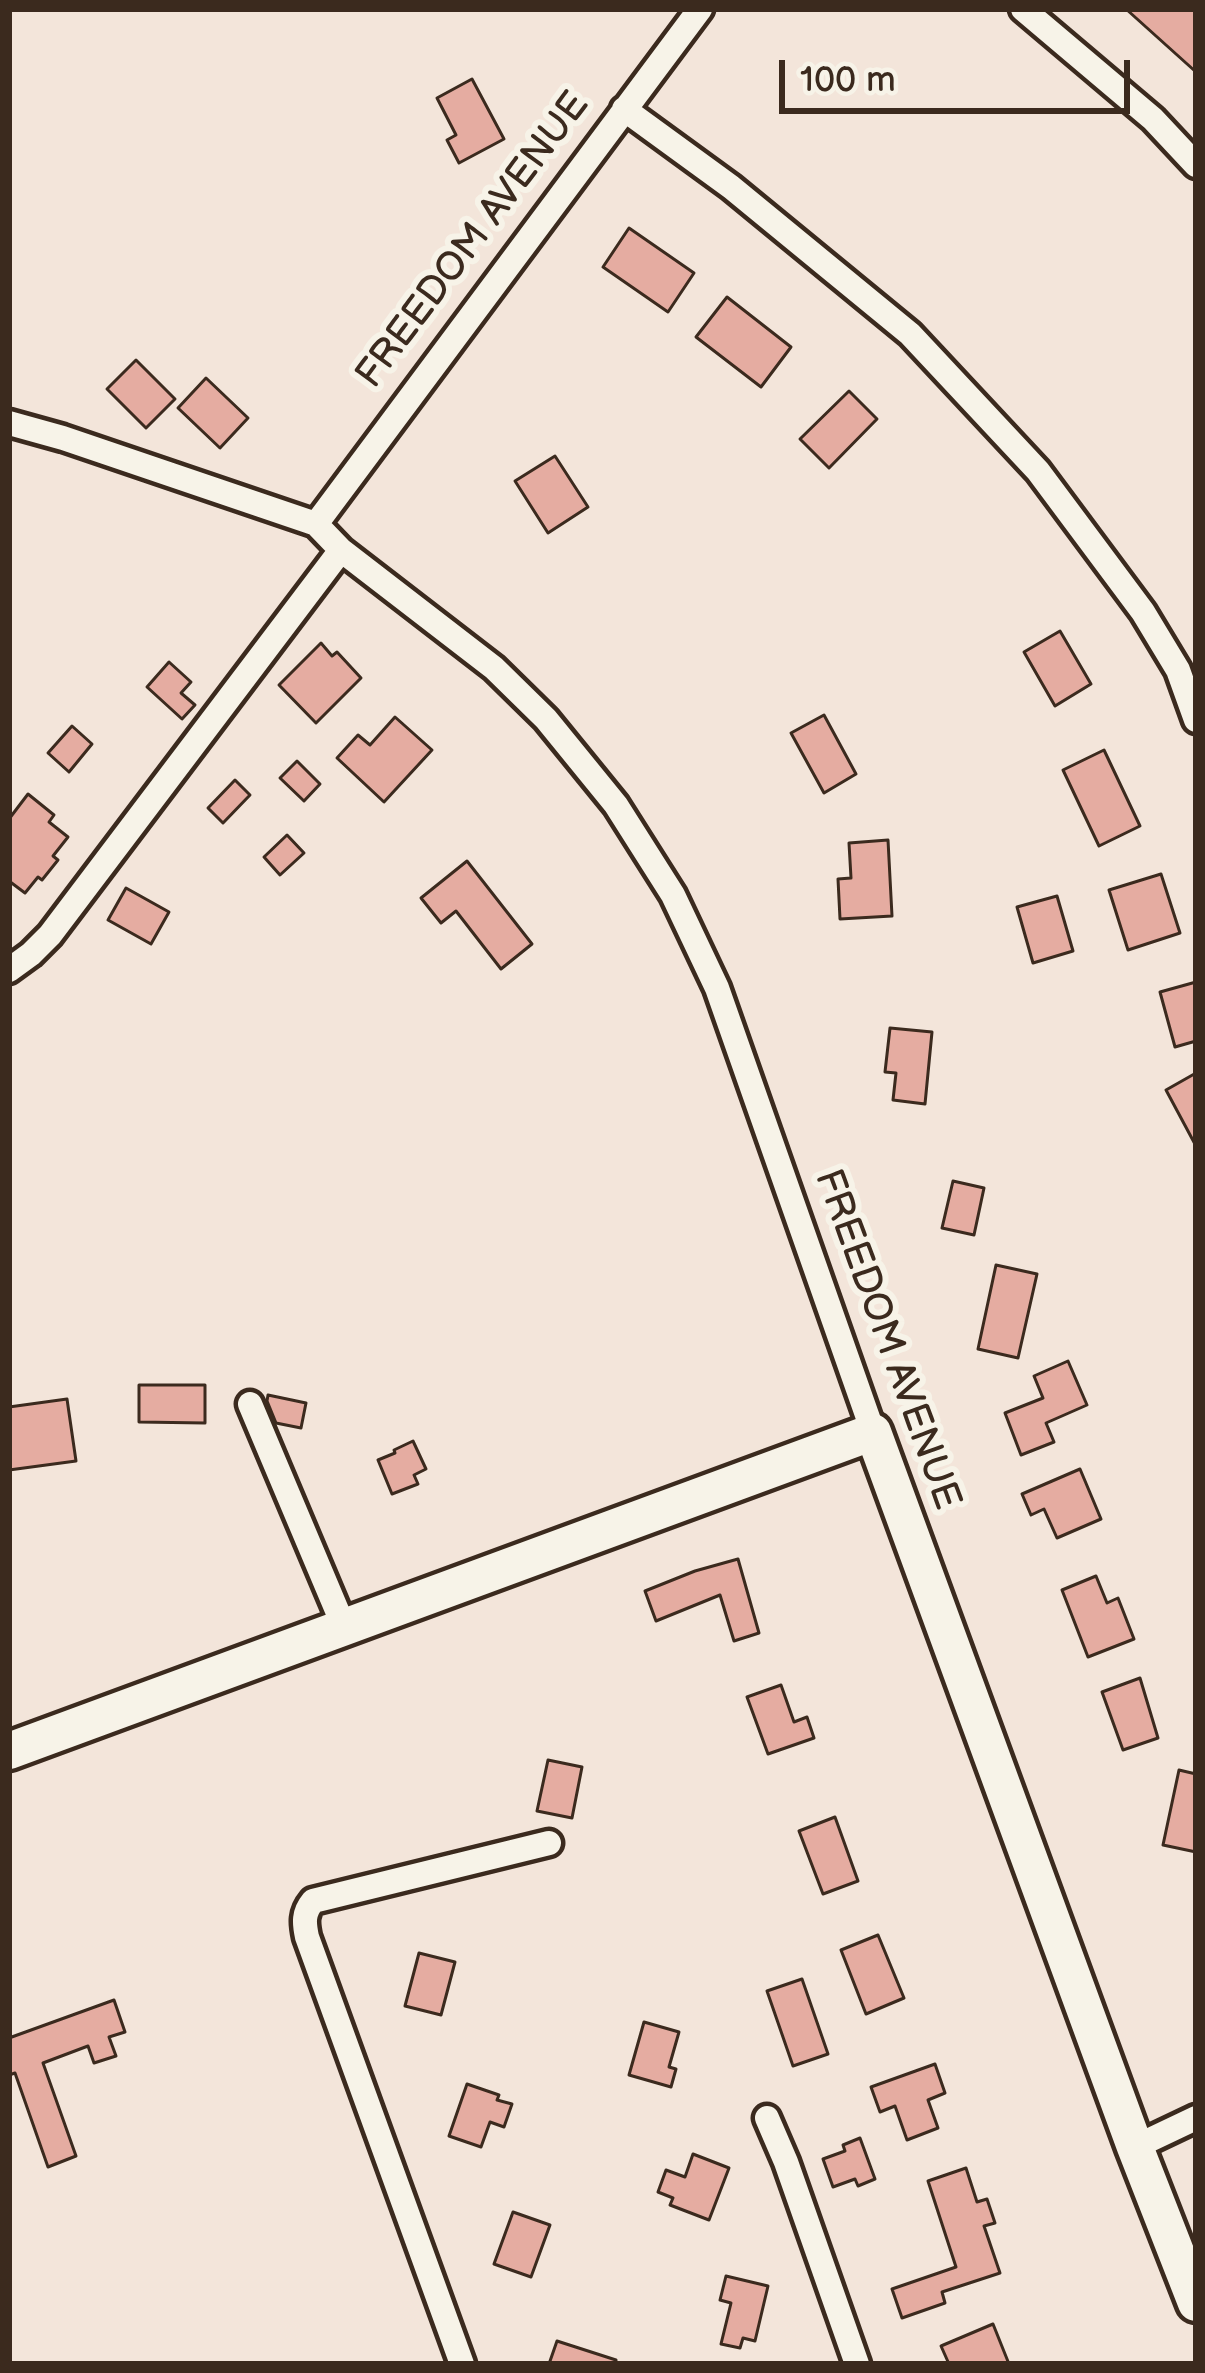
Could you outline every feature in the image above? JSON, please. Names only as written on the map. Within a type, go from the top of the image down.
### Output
[{"type":"main road","points":[[9,1751],[873,1432]]},
{"type":"main road","name":"FREEDOM AVENUE","points":[[873,1432],[1196,2303]]},
{"type":"street","name":"FREEDOM AVENUE","points":[[316,524],[700,9]]},
{"type":"street","points":[[1023,9],[1153,119],[1196,164]]},
{"type":"street","points":[[624,110],[730,188],[910,334],[1038,471],[1187,667],[1196,720]]},
{"type":"street","name":"FREEDOM AVENUE","points":[[9,423],[316,524],[341,550],[494,668],[546,718],[616,805],[674,896],[717,988],[873,1432]]},
{"type":"street","points":[[9,970],[50,935],[341,550]]},
{"type":"street","points":[[250,1404],[344,1627]]},
{"type":"street","points":[[462,2364],[307,1937],[306,1909],[313,1901],[549,1843]]},
{"type":"street","points":[[767,2118],[857,2364]]},
{"type":"street","points":[[1136,2147],[1196,2118]]},
{"type":"building","points":[[1126,9],[1196,9],[1196,72]]},
{"type":"building","points":[[472,79],[504,139],[459,163],[447,140],[456,135],[437,98]]},
{"type":"building","points":[[629,228],[694,273],[668,312],[603,267]]},
{"type":"building","points":[[727,297],[791,347],[761,387],[696,337]]},
{"type":"building","points":[[136,360],[175,399],[146,428],[107,389]]},
{"type":"building","points":[[206,378],[248,418],[220,448],[178,408]]},
{"type":"building","points":[[849,391],[877,419],[829,468],[800,439]]},
{"type":"building","points":[[555,456],[588,507],[548,533],[515,481]]},
{"type":"building","points":[[1060,631],[1091,684],[1055,706],[1024,652]]},
{"type":"building","points":[[321,643],[332,656],[337,652],[361,678],[316,723],[279,685]]},
{"type":"building","points":[[169,662],[191,682],[181,693],[195,705],[182,719],[147,687]]},
{"type":"building","points":[[824,715],[856,774],[824,793],[791,733]]},
{"type":"building","points":[[395,717],[432,750],[384,802],[337,758],[358,735],[370,745]]},
{"type":"building","points":[[72,726],[92,744],[69,772],[48,753]]},
{"type":"building","points":[[1104,750],[1140,826],[1099,846],[1063,770]]},
{"type":"building","points":[[297,761],[320,784],[304,801],[280,778]]},
{"type":"building","points":[[235,780],[250,795],[223,823],[208,808]]},
{"type":"building","points":[[28,794],[54,815],[49,822],[68,837],[53,856],[58,860],[25,893],[9,881],[9,819]]},
{"type":"building","points":[[287,835],[304,853],[280,875],[264,857]]},
{"type":"building","points":[[888,840],[892,916],[840,919],[838,879],[851,878],[849,843]]},
{"type":"building","points":[[467,861],[532,944],[501,969],[456,911],[441,923],[421,898]]},
{"type":"building","points":[[1161,874],[1180,933],[1128,950],[1109,890]]},
{"type":"building","points":[[126,888],[169,912],[151,944],[108,920]]},
{"type":"building","points":[[1057,896],[1073,951],[1033,963],[1017,907]]},
{"type":"building","points":[[1196,982],[1196,1041],[1175,1047],[1160,992]]},
{"type":"building","points":[[890,1028],[932,1032],[925,1104],[893,1100],[896,1073],[885,1072]]},
{"type":"building","points":[[1196,1073],[1196,1146],[1166,1090]]},
{"type":"building","points":[[953,1181],[984,1188],[974,1235],[942,1228]]},
{"type":"building","points":[[996,1265],[1037,1274],[1018,1358],[978,1349]]},
{"type":"building","points":[[1068,1361],[1087,1405],[1046,1423],[1054,1442],[1021,1455],[1005,1413],[1043,1398],[1034,1376]]},
{"type":"building","points":[[139,1385],[205,1385],[205,1423],[139,1422]]},
{"type":"building","points":[[268,1395],[306,1403],[301,1428],[276,1423]]},
{"type":"building","points":[[67,1399],[76,1461],[9,1470],[9,1407]]},
{"type":"building","points":[[413,1441],[426,1469],[414,1475],[418,1484],[392,1494],[378,1460]]},
{"type":"building","points":[[1080,1469],[1101,1519],[1057,1538],[1044,1509],[1031,1515],[1022,1494]]},
{"type":"building","points":[[738,1559],[759,1633],[734,1641],[720,1595],[656,1621],[645,1591]]},
{"type":"building","points":[[1096,1576],[1107,1603],[1118,1598],[1134,1639],[1088,1657],[1062,1590]]},
{"type":"building","points":[[1140,1678],[1158,1738],[1123,1750],[1102,1692]]},
{"type":"building","points":[[781,1685],[794,1722],[807,1717],[814,1738],[768,1754],[747,1697]]},
{"type":"building","points":[[548,1760],[582,1767],[572,1818],[537,1811]]},
{"type":"building","points":[[1179,1770],[1196,1774],[1196,1852],[1163,1845]]},
{"type":"building","points":[[835,1817],[858,1881],[823,1894],[799,1831]]},
{"type":"building","points":[[878,1935],[904,1998],[866,2014],[841,1950]]},
{"type":"building","points":[[419,1953],[455,1962],[441,2015],[405,2006]]},
{"type":"building","points":[[802,1979],[828,2054],[793,2066],[767,1991]]},
{"type":"building","points":[[114,2000],[125,2032],[109,2037],[116,2056],[94,2063],[88,2046],[43,2063],[76,2156],[48,2167],[15,2073],[9,2075],[9,2038]]},
{"type":"building","points":[[644,2022],[679,2032],[669,2067],[676,2069],[671,2087],[629,2075]]},
{"type":"building","points":[[935,2064],[945,2093],[928,2100],[938,2128],[907,2140],[895,2106],[880,2112],[871,2087]]},
{"type":"building","points":[[467,2084],[512,2104],[504,2127],[490,2122],[481,2147],[449,2136]]},
{"type":"building","points":[[860,2138],[875,2179],[858,2186],[855,2179],[833,2187],[823,2159],[845,2151],[843,2145]]},
{"type":"building","points":[[693,2154],[729,2168],[709,2220],[670,2205],[673,2198],[658,2192],[666,2170],[685,2177]]},
{"type":"building","points":[[966,2168],[977,2202],[987,2199],[995,2223],[984,2226],[1000,2273],[942,2292],[945,2303],[902,2318],[892,2289],[956,2267],[928,2181]]},
{"type":"building","points":[[513,2212],[550,2225],[531,2277],[494,2264]]},
{"type":"building","points":[[726,2276],[768,2286],[755,2341],[743,2338],[740,2348],[721,2344],[731,2303],[720,2300]]},
{"type":"building","points":[[993,2324],[1009,2364],[949,2364],[941,2346]]},
{"type":"building","points":[[557,2341],[616,2360],[616,2364],[549,2364]]}]
